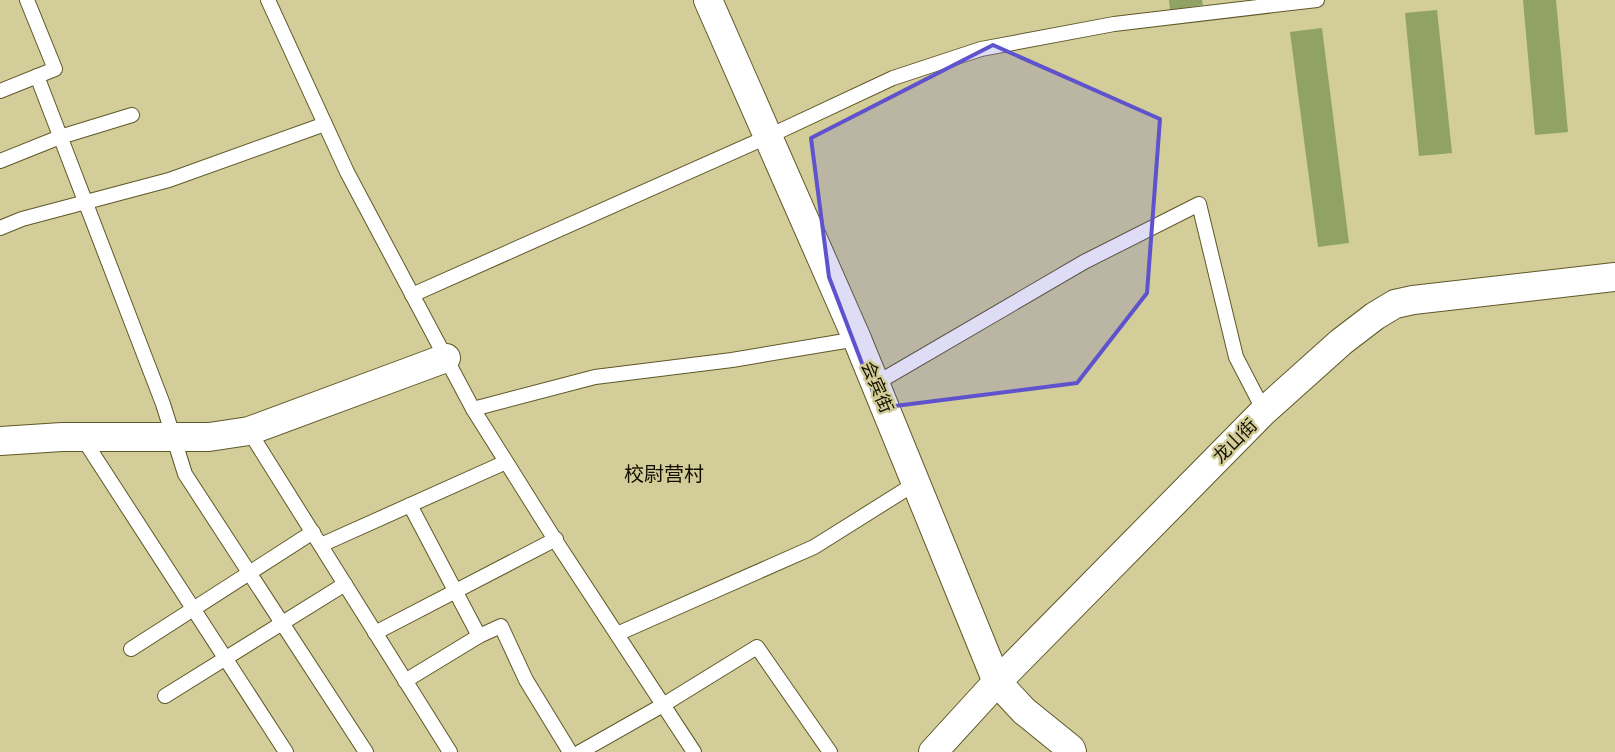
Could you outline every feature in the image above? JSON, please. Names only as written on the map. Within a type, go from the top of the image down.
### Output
[{"type":"street","name":"会宾街","points":[[708,0],[857,339],[997,682],[1024,712],[1071,749],[1072,752]]},
{"type":"street","name":"龙山街","points":[[933,752],[997,682],[1264,411],[1341,342],[1375,316],[1395,304],[1413,300],[1615,277]]},
{"type":"street","points":[[0,441],[82,437],[209,437],[249,431],[446,358]]},
{"type":"lane","points":[[0,91],[55,69],[27,0]]},
{"type":"lane","points":[[268,0],[347,172],[473,409],[694,752]]},
{"type":"lane","points":[[412,295],[768,137],[893,78],[981,49],[1114,24],[1316,0]]},
{"type":"lane","points":[[37,76],[163,404],[185,474],[366,752]]},
{"type":"lane","points":[[0,161],[60,137],[132,115]]},
{"type":"lane","points":[[0,228],[22,219],[169,180],[325,124]]},
{"type":"lane","points":[[875,384],[1084,262],[1199,204],[1236,357],[1264,411]]},
{"type":"lane","points":[[473,409],[595,377],[732,360],[857,339]]},
{"type":"lane","points":[[249,431],[450,752]]},
{"type":"lane","points":[[82,437],[286,752]]},
{"type":"lane","points":[[321,545],[506,462]]},
{"type":"lane","points":[[617,634],[814,547],[916,483]]},
{"type":"lane","points":[[410,505],[479,636]]},
{"type":"lane","points":[[131,649],[313,532]]},
{"type":"lane","points":[[375,633],[556,539]]},
{"type":"lane","points":[[165,696],[345,584]]},
{"type":"lane","points":[[405,680],[479,636],[501,626],[526,680],[570,752]]},
{"type":"lane","points":[[580,752],[663,705],[758,647],[830,752]]},
{"type":"highlighted area","points":[[993,45],[1160,119],[1147,293],[1077,383],[879,408],[829,277],[811,138]]},
{"type":"building","points":[[1169,0],[1202,0],[1203,5],[1170,10]]},
{"type":"building","points":[[1523,0],[1556,0],[1568,132],[1535,135]]},
{"type":"building","points":[[1437,10],[1452,153],[1419,156],[1405,13]]},
{"type":"building","points":[[1322,28],[1349,243],[1318,247],[1290,32]]},
{"type":"district","name":"校尉营村","points":[[664,474]]}]
